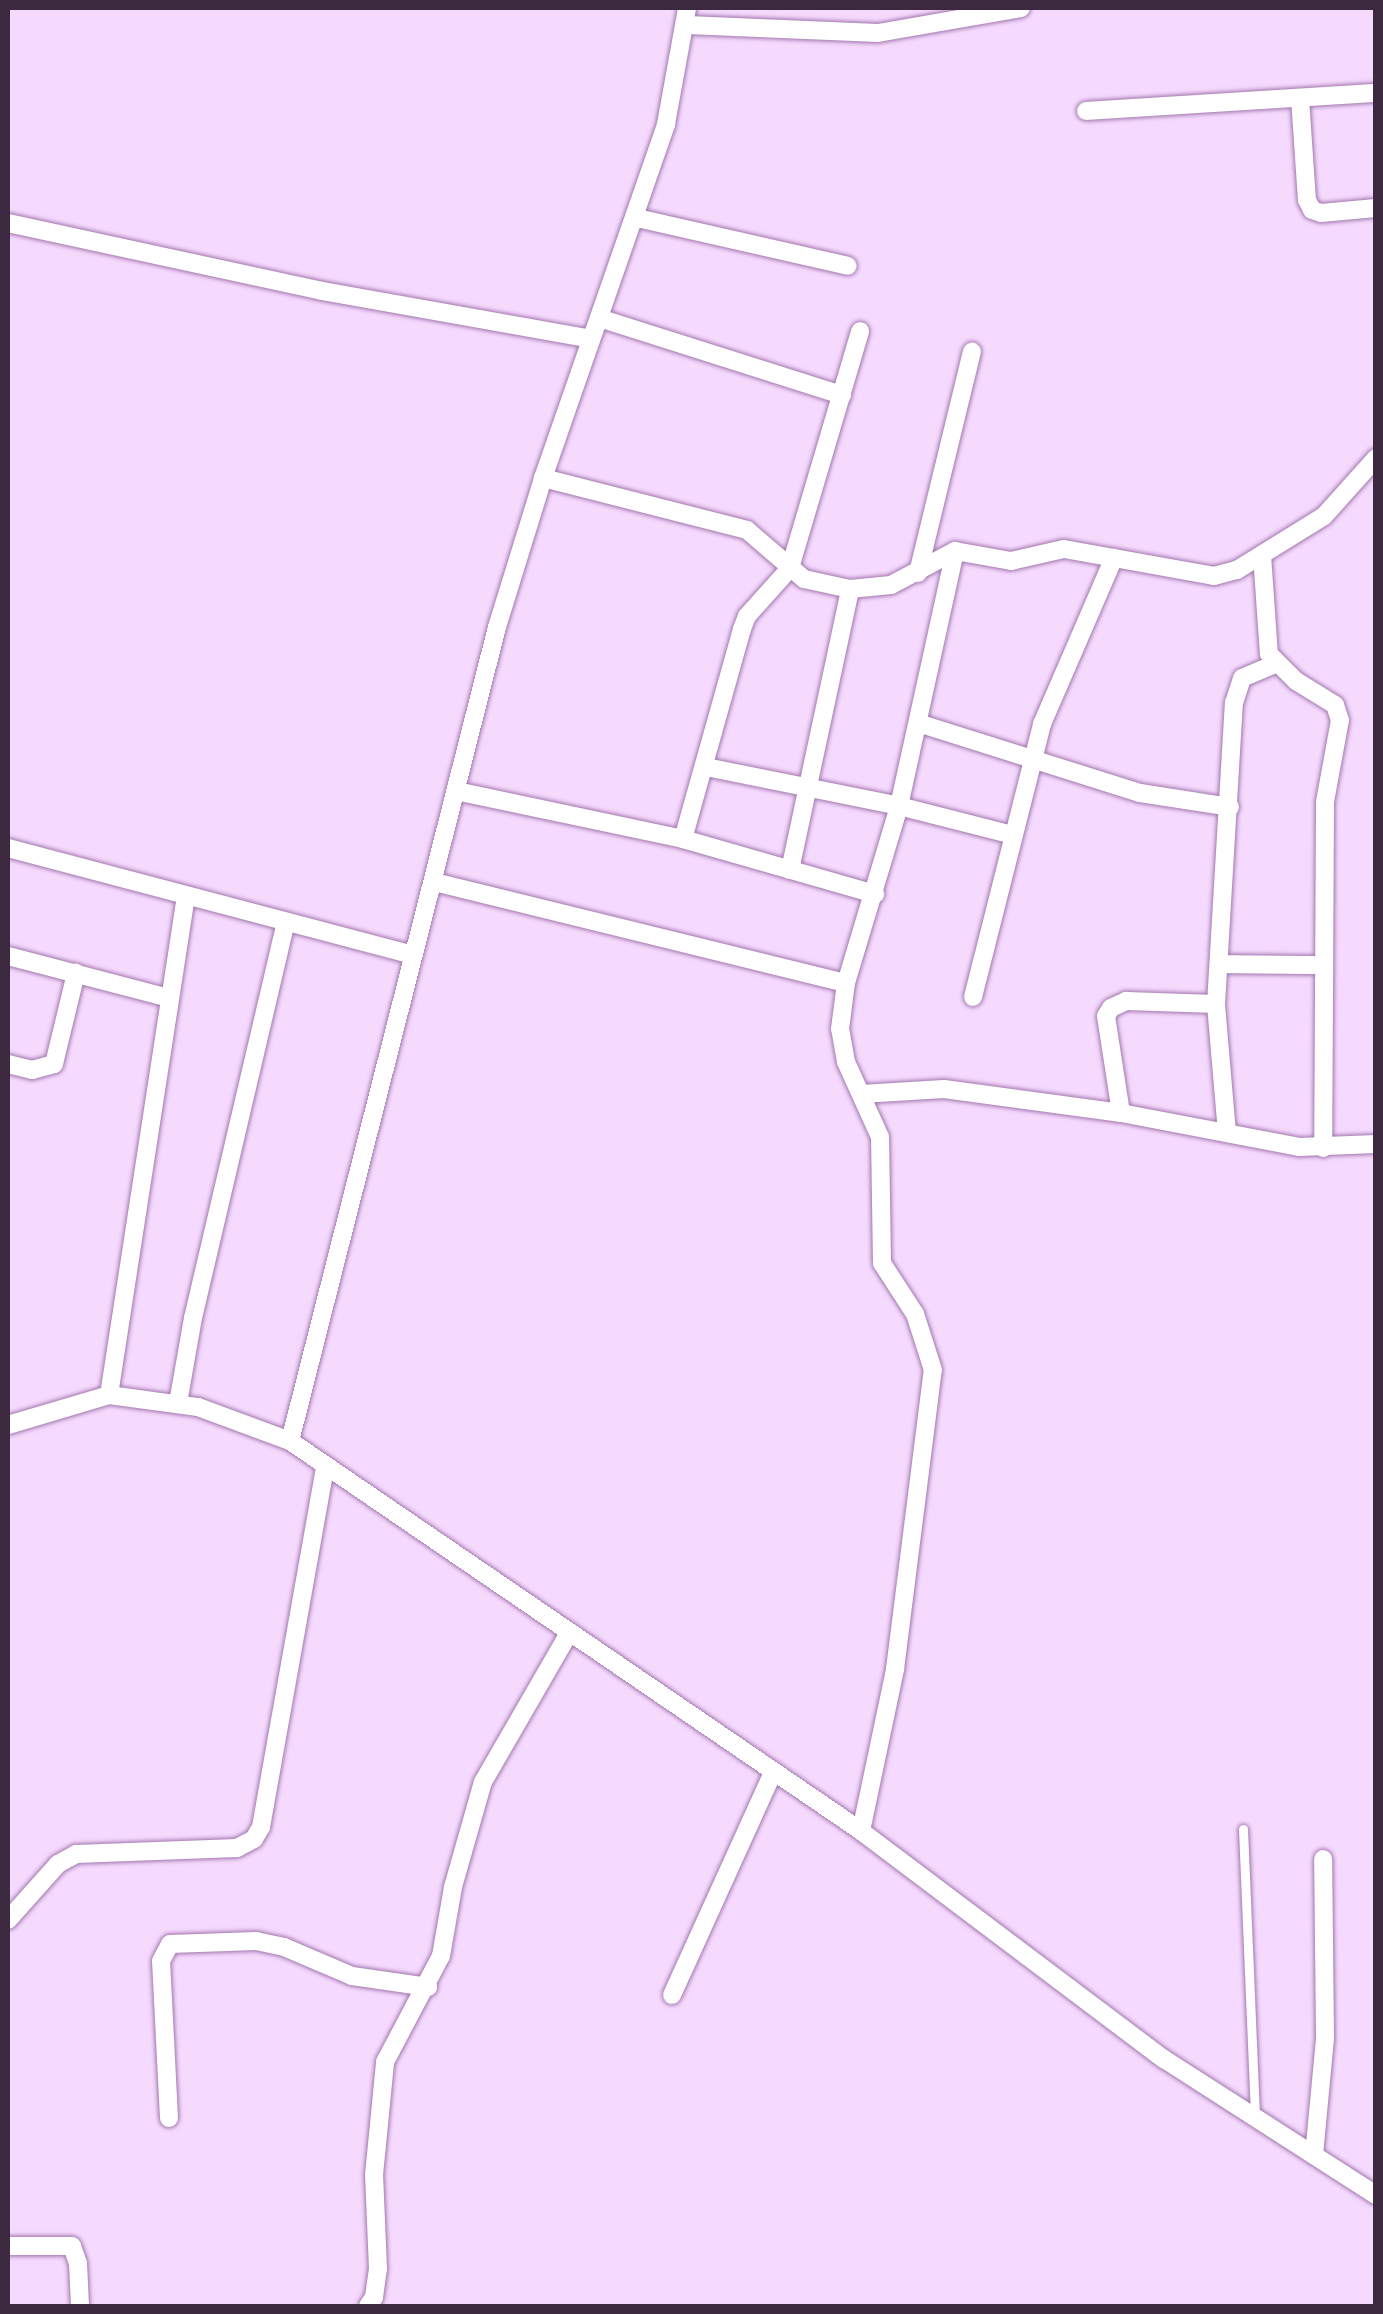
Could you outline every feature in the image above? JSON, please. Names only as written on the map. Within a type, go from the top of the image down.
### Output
[{"type":"street","points":[[290,1441],[497,627],[543,478],[666,124],[688,16],[878,33],[1021,8]]},
{"type":"street","points":[[1086,111],[1376,93]]},
{"type":"street","points":[[1300,98],[1312,210],[1321,214],[1376,208]]},
{"type":"street","points":[[636,218],[848,266]]},
{"type":"street","points":[[8,223],[322,290],[591,339]]},
{"type":"street","points":[[599,318],[842,395]]},
{"type":"street","points":[[683,839],[742,630],[766,592],[790,568],[860,332]]},
{"type":"street","points":[[918,573],[972,351]]},
{"type":"street","points":[[543,478],[746,530],[790,568],[815,582],[850,589],[891,585],[955,550],[1011,561],[1064,549],[1214,576],[1237,570],[1324,516],[1376,458]]},
{"type":"street","points":[[861,1831],[895,1669],[933,1370],[916,1314],[882,1264],[880,1137],[840,1044],[846,983],[899,806],[955,550]]},
{"type":"street","points":[[1262,555],[1267,643],[1275,664],[1325,697],[1340,720],[1325,802],[1323,1148]]},
{"type":"street","points":[[973,997],[1042,724],[1114,558]]},
{"type":"street","points":[[790,870],[850,589]]},
{"type":"street","points":[[1227,1133],[1216,1004],[1236,689],[1251,672],[1275,664]]},
{"type":"street","points":[[918,723],[1140,793],[1230,807]]},
{"type":"street","points":[[706,767],[899,806],[1013,835]]},
{"type":"street","points":[[456,791],[683,839],[875,894]]},
{"type":"street","points":[[8,848],[413,955]]},
{"type":"street","points":[[434,882],[846,983]]},
{"type":"street","points":[[109,1395],[186,896]]},
{"type":"street","points":[[178,1403],[193,1318],[286,922]]},
{"type":"street","points":[[8,956],[169,998]]},
{"type":"street","points":[[1220,964],[1323,965]]},
{"type":"street","points":[[8,1064],[32,1070],[54,1064],[76,973]]},
{"type":"street","points":[[1121,1112],[1106,1016],[1111,1008],[1126,1001],[1216,1004]]},
{"type":"street","points":[[861,1094],[944,1090],[1121,1112],[1323,1148],[1376,1144]]},
{"type":"street","points":[[8,1424],[109,1395],[178,1403],[290,1441],[861,1831],[1104,2015],[1376,2195]]},
{"type":"street","points":[[8,1920],[58,1864],[76,1854],[237,1848],[254,1839],[261,1826],[325,1466]]},
{"type":"street","points":[[368,2306],[374,2296],[378,2270],[374,2175],[385,2062],[441,1956],[453,1887],[483,1782],[568,1633]]},
{"type":"street","points":[[672,1994],[773,1772]]},
{"type":"street","points":[[1314,2155],[1327,1992],[1324,1859]]},
{"type":"street","points":[[170,2118],[161,1961],[170,1944],[256,1941],[284,1947],[352,1976],[428,1987]]},
{"type":"street","points":[[8,2246],[72,2246],[78,2263],[80,2306]]},
{"type":"lane","points":[[1243,1830],[1255,2118]]}]
